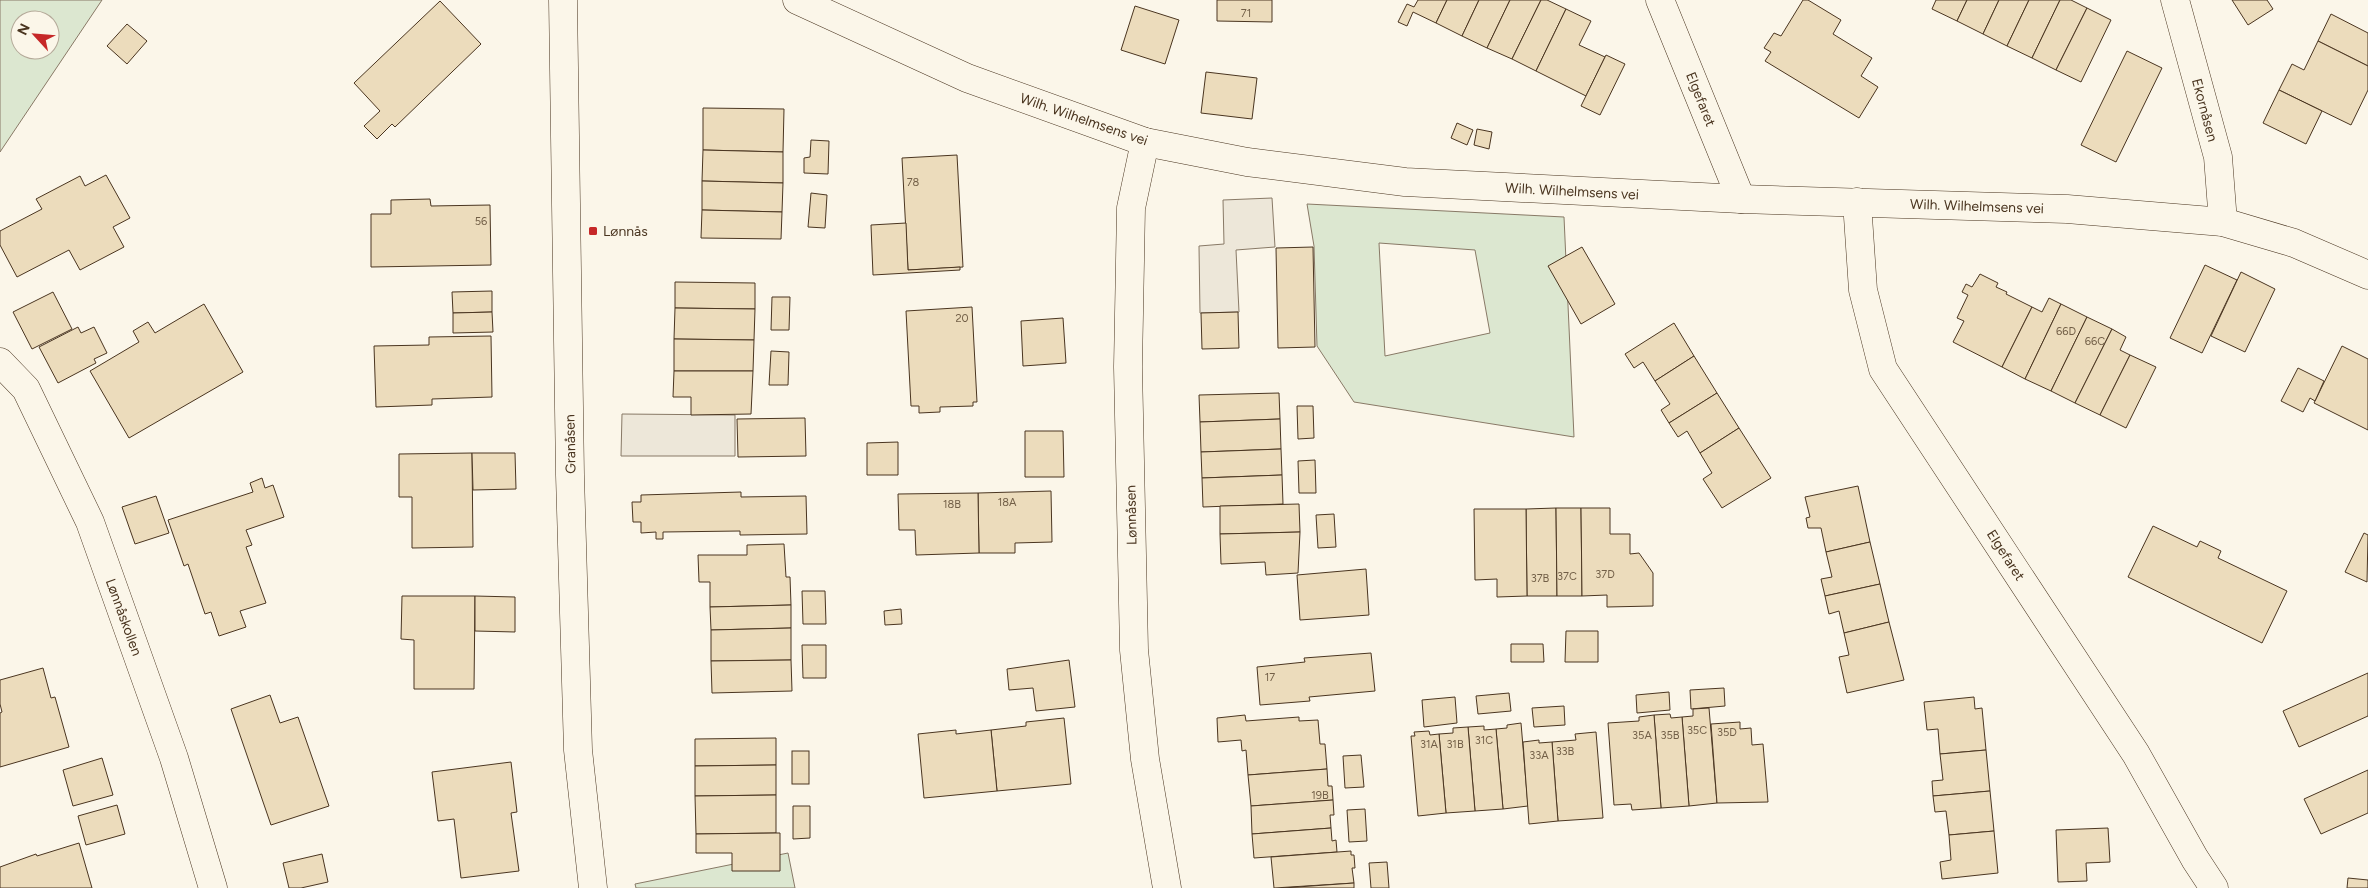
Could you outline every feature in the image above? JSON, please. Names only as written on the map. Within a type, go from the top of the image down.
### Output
[{"type":"street","name":"Granåsen","points":[[564,0],[570,475],[578,750],[593,888]]},
{"type":"street","name":"Wilh. Wilhelmsens vei","points":[[797,0],[967,78],[1145,142],[1247,162],[1405,182],[1742,199],[2067,210],[2223,222],[2294,243],[2368,276]]},
{"type":"street","name":"Elgefaret","points":[[1660,0],[1742,199]]},
{"type":"street","name":"Ekornåsen","points":[[2175,0],[2218,157],[2223,222]]},
{"type":"street","name":"Lønnåsen","points":[[1145,142],[1131,208],[1128,366],[1134,650],[1145,759],[1167,888]]},
{"type":"street","name":"Elgefaret","points":[[1857,202],[1863,290],[1883,369],[2136,754],[2195,859],[2214,888]]},
{"type":"street","name":"Lønnåskollen","points":[[0,362],[26,390],[90,522],[174,758],[213,888]]},
{"type":"green space","points":[[0,0],[102,0],[0,152]]},
{"type":"green space","points":[[1307,204],[1564,217],[1574,437],[1354,402],[1317,346],[1314,246]],"holes":[[[1379,243],[1475,250],[1490,333],[1385,356]]]},
{"type":"green space","points":[[788,853],[795,888],[636,888],[635,884]]},
{"type":"shaded area","points":[[1272,198],[1275,247],[1236,250],[1239,312],[1200,313],[1199,246],[1224,244],[1223,200]]},
{"type":"shaded area","points":[[622,414],[735,415],[735,456],[621,456]]},
{"type":"building","points":[[1217,0],[1272,0],[1272,22],[1217,21]]},
{"type":"building","points":[[1418,0],[1447,0],[1436,23],[1413,12],[1407,26],[1398,22],[1407,4],[1414,7]]},
{"type":"building","points":[[1447,0],[1479,0],[1462,36],[1436,23]]},
{"type":"building","points":[[1479,0],[1510,0],[1487,48],[1462,36]]},
{"type":"building","points":[[1510,0],[1541,0],[1512,59],[1487,48]]},
{"type":"building","points":[[1541,0],[1547,0],[1566,9],[1536,71],[1512,59]]},
{"type":"building","points":[[1803,0],[1808,0],[1841,20],[1833,34],[1872,58],[1861,76],[1878,87],[1859,118],[1765,61],[1771,52],[1764,48],[1774,33],[1781,36]]},
{"type":"building","points":[[1936,0],[1967,0],[1957,21],[1932,9]]},
{"type":"building","points":[[1967,0],[1999,0],[1983,34],[1957,21]]},
{"type":"building","points":[[1999,0],[2029,0],[2007,46],[1983,34]]},
{"type":"building","points":[[2029,0],[2060,0],[2032,58],[2007,46]]},
{"type":"building","points":[[2060,0],[2071,0],[2087,8],[2056,70],[2032,58]]},
{"type":"building","points":[[2232,0],[2267,0],[2273,9],[2248,25]]},
{"type":"building","points":[[440,1],[481,44],[395,127],[392,124],[377,139],[364,126],[380,111],[354,83]]},
{"type":"building","points":[[1135,6],[1179,20],[1165,64],[1121,50]]},
{"type":"building","points":[[2087,8],[2111,20],[2081,82],[2056,70]]},
{"type":"building","points":[[1566,9],[1591,21],[1579,45],[1605,57],[1586,96],[1536,71]]},
{"type":"building","points":[[2331,14],[2368,33],[2368,66],[2318,41]]},
{"type":"building","points":[[127,24],[147,41],[127,64],[107,46]]},
{"type":"building","points":[[2318,41],[2368,66],[2368,90],[2351,125],[2279,90],[2292,64],[2304,70]]},
{"type":"building","points":[[2127,51],[2162,68],[2116,162],[2081,145]]},
{"type":"building","points":[[1606,55],[1625,64],[1600,115],[1581,106]]},
{"type":"building","points":[[1206,72],[1257,78],[1252,119],[1201,113]]},
{"type":"building","points":[[2279,90],[2322,111],[2306,144],[2263,123]]},
{"type":"building","points":[[703,108],[784,109],[783,152],[703,150]]},
{"type":"building","points":[[1457,123],[1473,130],[1467,145],[1451,138]]},
{"type":"building","points":[[1477,129],[1492,132],[1489,149],[1474,145]]},
{"type":"building","points":[[811,140],[829,141],[828,174],[804,173],[804,158],[810,157]]},
{"type":"building","points":[[703,150],[783,152],[783,183],[702,181]]},
{"type":"building","points":[[957,155],[963,267],[908,270],[902,158]]},
{"type":"building","points":[[106,175],[130,218],[113,227],[124,247],[80,270],[69,250],[17,277],[0,245],[0,231],[42,209],[36,199],[80,176],[85,186]]},
{"type":"building","points":[[702,181],[783,183],[782,212],[702,210]]},
{"type":"building","points":[[811,193],[827,195],[825,228],[808,227]]},
{"type":"building","points":[[430,199],[431,206],[490,205],[491,265],[371,267],[371,214],[391,214],[391,200]]},
{"type":"building","points":[[702,210],[782,212],[781,239],[701,238]]},
{"type":"building","points":[[906,223],[908,270],[960,267],[960,270],[873,275],[871,225]]},
{"type":"building","points":[[1313,247],[1315,347],[1278,348],[1276,248]]},
{"type":"building","points":[[1582,247],[1615,304],[1581,324],[1548,266]]},
{"type":"building","points":[[2205,265],[2237,280],[2202,353],[2170,338]]},
{"type":"building","points":[[2241,272],[2275,289],[2245,352],[2211,336]]},
{"type":"building","points":[[1980,274],[1998,283],[1996,287],[2007,292],[2006,294],[2032,307],[2002,367],[1953,342],[1964,321],[1957,318],[1968,295],[1962,292],[1966,284],[1972,287]]},
{"type":"building","points":[[675,282],[755,283],[755,309],[675,308]]},
{"type":"building","points":[[492,291],[492,312],[453,313],[452,292]]},
{"type":"building","points":[[53,292],[72,329],[32,349],[13,312]]},
{"type":"building","points":[[772,297],[790,297],[789,330],[771,330]]},
{"type":"building","points":[[2049,298],[2061,304],[2025,379],[2002,367],[2032,307],[2042,312]]},
{"type":"building","points":[[204,304],[243,372],[129,438],[90,371],[139,342],[133,331],[148,322],[155,333]]},
{"type":"building","points":[[2061,304],[2087,317],[2051,391],[2025,379]]},
{"type":"building","points":[[972,307],[977,402],[973,402],[973,406],[940,407],[940,412],[919,413],[919,406],[911,406],[906,311]]},
{"type":"building","points":[[675,308],[755,309],[754,340],[674,339]]},
{"type":"building","points":[[492,312],[493,332],[453,333],[453,313]]},
{"type":"building","points":[[1238,312],[1239,348],[1202,349],[1201,313]]},
{"type":"building","points":[[2087,317],[2112,329],[2075,403],[2051,391]]},
{"type":"building","points":[[1063,318],[1066,363],[1023,366],[1021,321]]},
{"type":"building","points":[[1674,323],[1694,356],[1655,381],[1643,362],[1634,368],[1625,354]]},
{"type":"building","points":[[78,327],[81,333],[94,327],[107,353],[94,359],[96,363],[58,383],[39,347]]},
{"type":"building","points":[[2112,329],[2126,337],[2120,350],[2130,355],[2100,415],[2075,403]]},
{"type":"building","points":[[491,336],[492,397],[432,399],[432,405],[376,407],[374,346],[429,345],[429,337]]},
{"type":"building","points":[[674,339],[754,340],[753,371],[674,371]]},
{"type":"building","points":[[2342,346],[2368,359],[2368,430],[2314,403]]},
{"type":"building","points":[[771,351],[789,352],[788,385],[769,385]]},
{"type":"building","points":[[2130,355],[2156,367],[2126,428],[2100,415]]},
{"type":"building","points":[[1694,356],[1717,393],[1669,423],[1661,410],[1670,404],[1655,381]]},
{"type":"building","points":[[2298,368],[2324,381],[2315,401],[2310,398],[2303,412],[2281,401]]},
{"type":"building","points":[[674,371],[753,371],[751,414],[691,415],[691,397],[673,397]]},
{"type":"building","points":[[1279,393],[1280,419],[1200,422],[1199,395]]},
{"type":"building","points":[[1717,393],[1739,428],[1700,453],[1687,431],[1678,437],[1669,423]]},
{"type":"building","points":[[1297,406],[1313,406],[1314,438],[1298,439]]},
{"type":"building","points":[[805,418],[806,456],[738,457],[737,419]]},
{"type":"building","points":[[1280,419],[1281,449],[1201,452],[1200,422]]},
{"type":"building","points":[[1739,428],[1771,478],[1722,508],[1703,479],[1712,473],[1700,453]]},
{"type":"building","points":[[1025,431],[1063,431],[1064,477],[1025,477]]},
{"type":"building","points":[[898,442],[898,475],[867,475],[867,443]]},
{"type":"building","points":[[1281,449],[1282,475],[1202,478],[1201,452]]},
{"type":"building","points":[[472,453],[473,547],[412,548],[412,497],[399,497],[399,454]]},
{"type":"building","points":[[472,453],[515,453],[516,489],[473,490]]},
{"type":"building","points":[[1315,460],[1316,493],[1299,493],[1298,461]]},
{"type":"building","points":[[1282,475],[1283,504],[1203,507],[1202,478]]},
{"type":"building","points":[[262,478],[265,488],[273,485],[284,517],[246,530],[252,545],[246,547],[266,603],[240,611],[246,627],[219,636],[211,612],[205,614],[188,564],[184,566],[168,520],[253,492],[250,483]]},
{"type":"building","points":[[1858,486],[1870,542],[1826,552],[1821,528],[1808,528],[1806,518],[1810,517],[1805,497]]},
{"type":"building","points":[[1051,491],[1052,542],[1015,543],[1015,553],[979,553],[978,493]]},
{"type":"building","points":[[741,492],[741,497],[806,496],[807,534],[740,535],[740,531],[663,532],[663,539],[656,539],[656,532],[641,533],[641,522],[633,522],[632,502],[641,502],[641,495]]},
{"type":"building","points":[[978,493],[979,553],[916,555],[915,530],[899,530],[898,494]]},
{"type":"building","points":[[156,496],[169,533],[135,544],[122,507]]},
{"type":"building","points":[[1299,504],[1300,532],[1220,534],[1220,506]]},
{"type":"building","points":[[1556,508],[1557,596],[1527,596],[1526,509]]},
{"type":"building","points":[[1556,508],[1581,508],[1582,596],[1557,596]]},
{"type":"building","points":[[1581,508],[1610,508],[1610,534],[1630,534],[1630,554],[1639,553],[1653,573],[1653,606],[1607,607],[1607,595],[1582,596]]},
{"type":"building","points":[[1474,509],[1526,509],[1527,596],[1497,597],[1497,579],[1475,580]]},
{"type":"building","points":[[1334,514],[1336,547],[1318,548],[1316,515]]},
{"type":"building","points":[[2153,526],[2197,547],[2200,541],[2221,551],[2218,558],[2287,591],[2262,643],[2128,577]]},
{"type":"building","points":[[1300,532],[1298,573],[1266,575],[1265,562],[1221,564],[1220,534]]},
{"type":"building","points":[[2364,533],[2368,535],[2367,582],[2345,572]]},
{"type":"building","points":[[1870,542],[1880,584],[1825,596],[1821,579],[1832,577],[1826,552]]},
{"type":"building","points":[[784,544],[786,577],[790,577],[791,605],[710,607],[710,582],[699,582],[698,555],[747,555],[747,545]]},
{"type":"building","points":[[1366,569],[1369,615],[1300,620],[1297,575]]},
{"type":"building","points":[[1880,584],[1889,622],[1844,633],[1839,611],[1829,614],[1825,596]]},
{"type":"building","points":[[802,591],[825,591],[826,624],[803,624]]},
{"type":"building","points":[[402,596],[475,596],[474,689],[414,689],[414,640],[401,639]]},
{"type":"building","points":[[475,596],[515,597],[515,632],[475,631]]},
{"type":"building","points":[[791,605],[791,628],[711,630],[710,607]]},
{"type":"building","points":[[901,609],[902,624],[885,625],[884,611]]},
{"type":"building","points":[[1889,622],[1904,680],[1847,693],[1839,657],[1849,655],[1844,633]]},
{"type":"building","points":[[791,628],[791,660],[711,661],[711,630]]},
{"type":"building","points":[[1566,631],[1598,631],[1598,662],[1565,662]]},
{"type":"building","points":[[1511,644],[1543,644],[1544,662],[1511,662]]},
{"type":"building","points":[[802,645],[826,645],[826,678],[803,678]]},
{"type":"building","points":[[1371,653],[1375,691],[1309,697],[1310,701],[1260,705],[1257,667],[1305,662],[1304,658]]},
{"type":"building","points":[[791,660],[792,691],[712,693],[711,661]]},
{"type":"building","points":[[1069,660],[1075,707],[1036,711],[1033,688],[1009,690],[1007,669]]},
{"type":"building","points":[[43,668],[51,698],[55,697],[69,747],[0,767],[0,713],[2,712],[0,680]]},
{"type":"building","points":[[2368,673],[2368,716],[2299,747],[2283,711]]},
{"type":"building","points":[[1724,688],[1725,706],[1691,709],[1690,690]]},
{"type":"building","points":[[1669,692],[1670,710],[1637,713],[1636,695]]},
{"type":"building","points":[[1509,693],[1511,711],[1478,714],[1476,696]]},
{"type":"building","points":[[270,695],[280,723],[298,717],[329,806],[271,825],[231,709]]},
{"type":"building","points":[[1455,697],[1457,723],[1424,727],[1422,700]]},
{"type":"building","points":[[1974,697],[1975,709],[1982,708],[1986,750],[1940,754],[1938,729],[1927,730],[1924,702]]},
{"type":"building","points":[[1564,706],[1565,725],[1534,727],[1532,708]]},
{"type":"building","points":[[1709,708],[1717,803],[1689,806],[1682,717],[1693,716],[1693,709]]},
{"type":"building","points":[[1670,714],[1671,718],[1682,717],[1689,806],[1661,808],[1654,715]]},
{"type":"building","points":[[1245,715],[1246,721],[1299,717],[1299,721],[1318,720],[1320,744],[1325,744],[1327,769],[1248,775],[1246,750],[1242,751],[1241,740],[1218,742],[1217,718]]},
{"type":"building","points":[[1654,715],[1661,808],[1632,810],[1631,804],[1614,805],[1608,723],[1639,721],[1639,717]]},
{"type":"building","points":[[1064,718],[1071,784],[997,791],[991,730],[1026,726],[1026,722]]},
{"type":"building","points":[[1740,722],[1740,729],[1751,728],[1752,745],[1763,744],[1768,802],[1717,803],[1711,724]]},
{"type":"building","points":[[1521,723],[1528,806],[1503,809],[1496,729],[1507,728],[1507,725]]},
{"type":"building","points":[[1484,726],[1484,730],[1496,729],[1503,809],[1475,811],[1468,727]]},
{"type":"building","points":[[1468,727],[1475,811],[1446,813],[1439,734],[1453,733],[1453,728]]},
{"type":"building","points":[[956,730],[956,734],[991,730],[997,791],[924,798],[918,734]]},
{"type":"building","points":[[1429,731],[1430,735],[1439,734],[1446,813],[1418,816],[1411,736],[1415,736],[1414,732]]},
{"type":"building","points":[[1596,732],[1603,818],[1558,821],[1552,742],[1576,740],[1575,734]]},
{"type":"building","points":[[776,738],[776,765],[695,766],[695,739]]},
{"type":"building","points":[[1539,740],[1539,743],[1552,742],[1558,821],[1529,824],[1523,742]]},
{"type":"building","points":[[1986,750],[1990,791],[1933,796],[1932,781],[1943,780],[1940,754]]},
{"type":"building","points":[[792,751],[809,751],[809,784],[792,784]]},
{"type":"building","points":[[1361,755],[1364,787],[1345,788],[1343,756]]},
{"type":"building","points":[[102,758],[113,795],[73,806],[63,770]]},
{"type":"building","points":[[511,762],[517,812],[511,813],[519,871],[461,878],[454,819],[438,821],[432,772]]},
{"type":"building","points":[[776,765],[776,795],[695,796],[695,766]]},
{"type":"building","points":[[1327,769],[1328,786],[1332,786],[1333,800],[1251,806],[1248,775]]},
{"type":"building","points":[[2368,770],[2368,813],[2321,834],[2304,799]]},
{"type":"building","points":[[1990,791],[1994,831],[1949,835],[1946,811],[1935,812],[1933,796]]},
{"type":"building","points":[[776,795],[776,833],[696,834],[695,796]]},
{"type":"building","points":[[1333,800],[1334,815],[1330,815],[1331,828],[1252,834],[1251,806]]},
{"type":"building","points":[[117,805],[125,834],[86,845],[78,816]]},
{"type":"building","points":[[793,806],[810,806],[810,838],[793,839]]},
{"type":"building","points":[[1365,809],[1367,841],[1349,842],[1347,810]]},
{"type":"building","points":[[1331,828],[1332,841],[1336,840],[1337,852],[1254,858],[1252,834]]},
{"type":"building","points":[[2108,828],[2110,862],[2086,863],[2087,881],[2058,882],[2056,830]]},
{"type":"building","points":[[1994,831],[1998,873],[1942,879],[1940,862],[1951,860],[1949,835]]},
{"type":"building","points":[[780,833],[780,871],[732,871],[732,853],[696,853],[696,834]]},
{"type":"building","points":[[79,843],[92,888],[0,888],[0,867],[36,854],[37,856]]},
{"type":"building","points":[[1351,851],[1351,855],[1354,855],[1355,868],[1352,868],[1354,883],[1274,888],[1271,857]]},
{"type":"building","points":[[322,854],[328,882],[301,888],[289,888],[283,863]]},
{"type":"building","points":[[1387,862],[1389,888],[1371,888],[1369,863]]},
{"type":"building","points":[[2348,878],[2368,880],[2368,888],[2347,888]]},
{"type":"building","points":[[1354,883],[1354,888],[1283,888]]},
{"type":"place","name":"Lønnås","points":[[593,231]]}]
